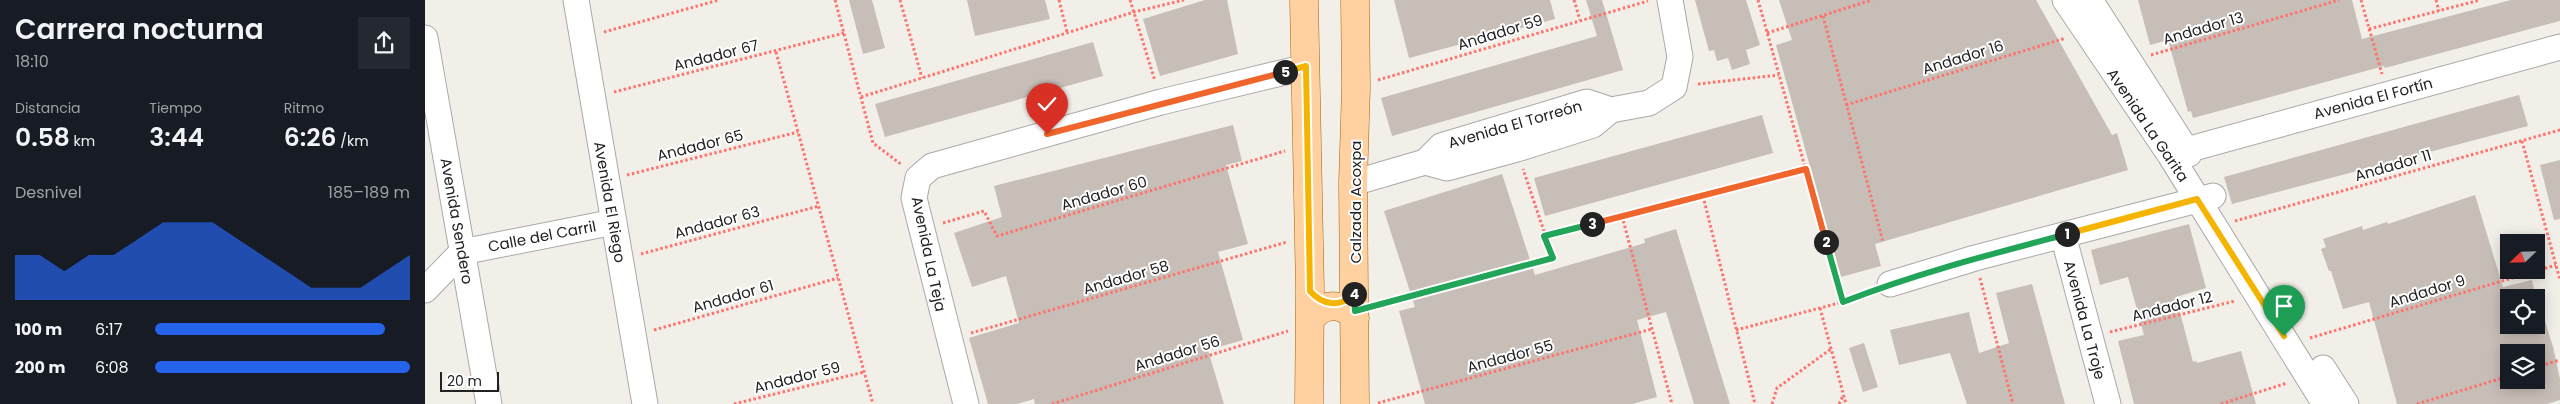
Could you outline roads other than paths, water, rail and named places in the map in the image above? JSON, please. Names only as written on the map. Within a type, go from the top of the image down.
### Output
[{"type":"main road","points":[[1304,0],[1310,291],[1309,404]]},
{"type":"main road","name":"Calzada Acoxpa","points":[[1355,0],[1356,87],[1353,183],[1355,404]]},
{"type":"main road","points":[[1310,291],[1319,300],[1331,304],[1345,301],[1355,307]]},
{"type":"main road","points":[[1310,322],[1319,310],[1331,306],[1355,307]]},
{"type":"street","name":"Avenida El Riego","points":[[576,0],[645,404]]},
{"type":"street","name":"Avenida El Torreón","points":[[1353,183],[1425,162],[1441,146],[1587,102],[1611,110],[1649,103],[1674,87],[1680,57],[1671,0]]},
{"type":"street","name":"Avenida La Garita","points":[[2065,0],[2085,31],[2178,152]]},
{"type":"street","name":"Avenida La Garita","points":[[2090,0],[2131,61],[2178,152],[2206,197],[2259,296],[2325,404]]},
{"type":"street","name":"Avenida El Fortín","points":[[2178,152],[2560,47]]},
{"type":"street","name":"Avenida Sendero","points":[[426,51],[489,404]]},
{"type":"street","name":"Avenida La Teja","points":[[967,404],[948,339],[914,198],[918,178],[932,166],[1161,102],[1306,66]]},
{"type":"street","name":"Avenida El Torreón","points":[[1425,162],[1447,168],[1517,149],[1593,125],[1611,110]]},
{"type":"street","name":"Avenida La Garita","points":[[2206,197],[2232,222],[2346,404]]},
{"type":"street","points":[[1890,284],[1975,258],[2206,197]]},
{"type":"street","name":"Calle del Carril","points":[[462,252],[614,222]]},
{"type":"street","name":"Avenida La Troje","points":[[2063,235],[2108,404]]},
{"type":"street","points":[[425,290],[462,252]]}]
